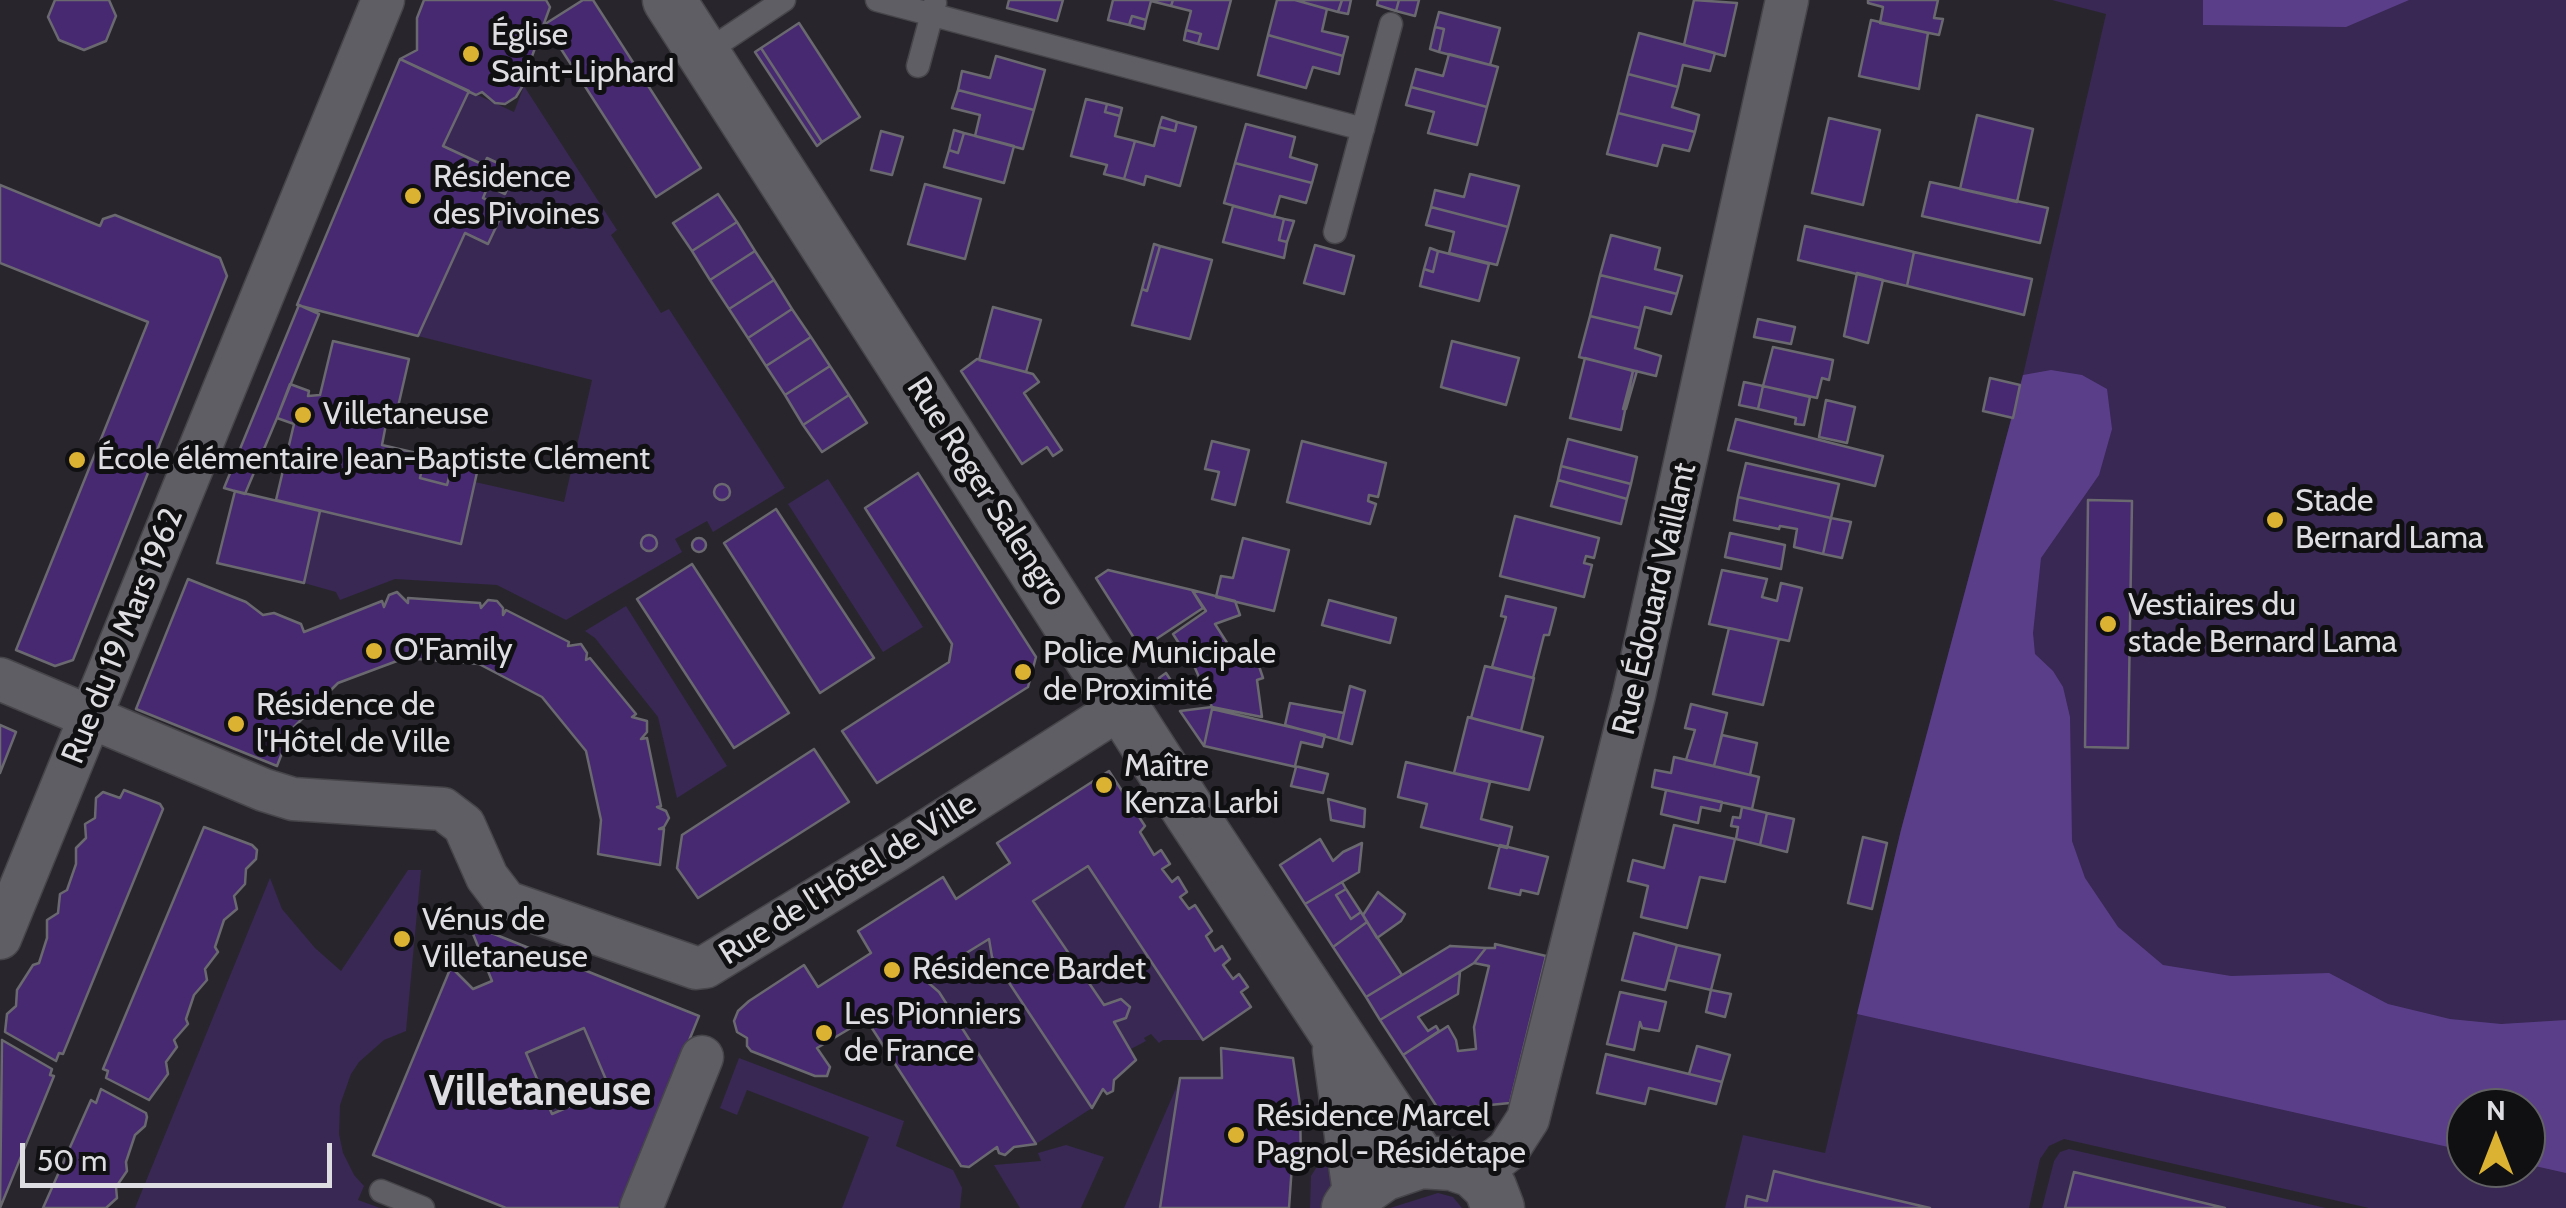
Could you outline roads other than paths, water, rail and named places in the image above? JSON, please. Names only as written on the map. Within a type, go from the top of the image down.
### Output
[{"type":"street","name":"Rue du 19 Mars 1962","points":[[0,938],[383,0]]},
{"type":"street","name":"Rue Roger Salengro","points":[[669,0],[1122,707],[1421,1162]]},
{"type":"street","name":"Rue Édouard Vaillant","points":[[1486,1189],[1493,1162],[1508,1150],[1532,1104],[1634,695],[1787,0]]},
{"type":"street","points":[[0,680],[90,716]]},
{"type":"street","name":"Rue de l'Hôtel de Ville","points":[[90,716],[293,799],[443,809],[464,825],[486,877],[506,902],[696,968],[710,964],[864,870],[1122,707]]},
{"type":"street","name":"Rue Roger Salengro","points":[[1336,1034],[1354,1200]]},
{"type":"street","points":[[641,1208],[702,1057]]},
{"type":"street","points":[[1354,1200],[1383,1176],[1421,1162],[1452,1164],[1486,1189]]},
{"type":"lane","points":[[704,54],[784,0]]},
{"type":"lane","points":[[877,0],[934,8],[1363,129]]},
{"type":"lane","points":[[918,66],[934,8]]},
{"type":"lane","points":[[1335,232],[1392,24]]},
{"type":"lane","points":[[381,1191],[423,1208]]},
{"type":"place","name":"Église Saint-Liphard","points":[[471,54]]},
{"type":"place","name":"Résidence des Pivoines","points":[[413,196]]},
{"type":"place","name":"Villetaneuse","points":[[303,415]]},
{"type":"place","name":"École élémentaire Jean-Baptiste Clément","points":[[77,460]]},
{"type":"place","name":"Stade Bernard Lama","points":[[2275,520]]},
{"type":"place","name":"Vestiaires du stade Bernard Lama","points":[[2108,624]]},
{"type":"place","name":"O'Family","points":[[374,651]]},
{"type":"place","name":"Police Municipale de Proximité","points":[[1023,672]]},
{"type":"place","name":"Résidence de l'Hôtel de Ville","points":[[236,724]]},
{"type":"place","name":"Maître Kenza Larbi","points":[[1104,785]]},
{"type":"place","name":"Vénus de Villetaneuse","points":[[402,939]]},
{"type":"place","name":"Résidence Bardet","points":[[892,970]]},
{"type":"place","name":"Les Pionniers de France","points":[[824,1033]]},
{"type":"place","name":"Résidence Marcel Pagnol - Résidétape","points":[[1236,1135]]},
{"type":"district","name":"Villetaneuse","points":[[540,1093]]}]
